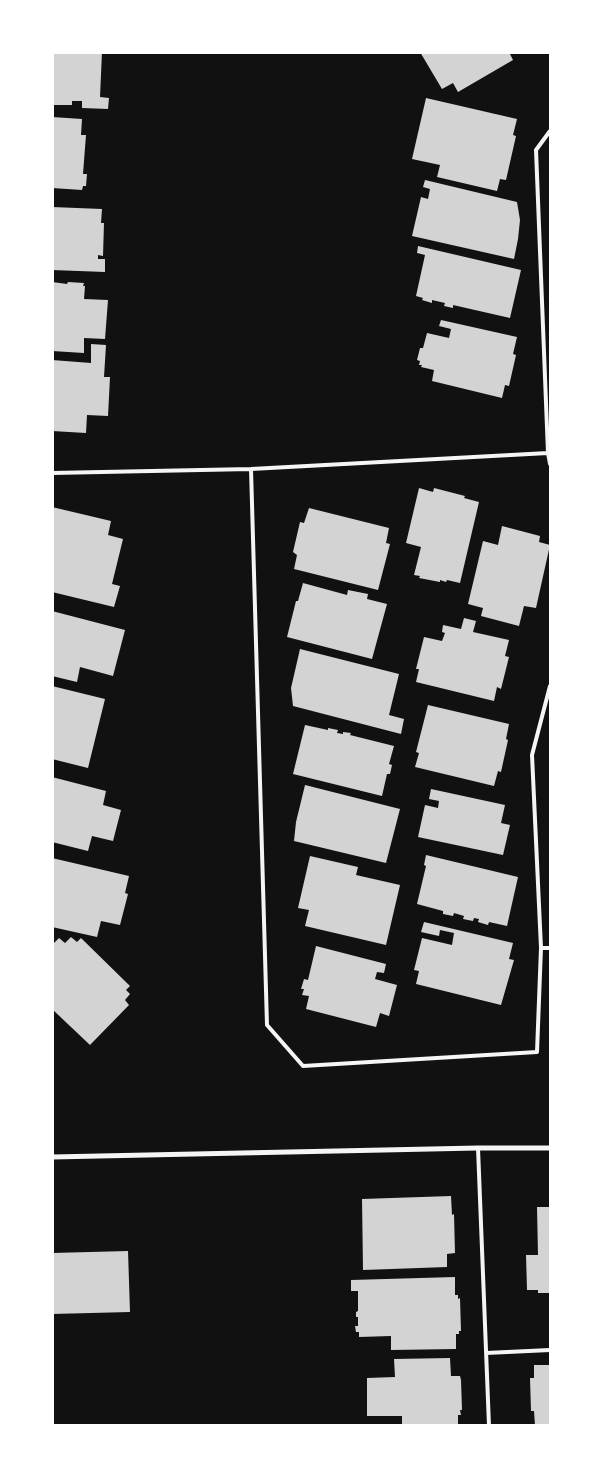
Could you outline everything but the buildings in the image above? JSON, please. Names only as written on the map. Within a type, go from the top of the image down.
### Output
[{"type":"street","points":[[52,1157],[550,1148]]},
{"type":"lane","points":[[550,131],[536,150],[548,453],[550,464]]},
{"type":"lane","points":[[52,472],[252,469],[548,453]]},
{"type":"lane","points":[[252,469],[267,1025],[303,1066],[537,1052],[541,948],[532,756],[550,686]]},
{"type":"lane","points":[[541,948],[550,948]]},
{"type":"lane","points":[[478,1148],[489,1426]]},
{"type":"lane","points":[[486,1353],[550,1350]]}]
